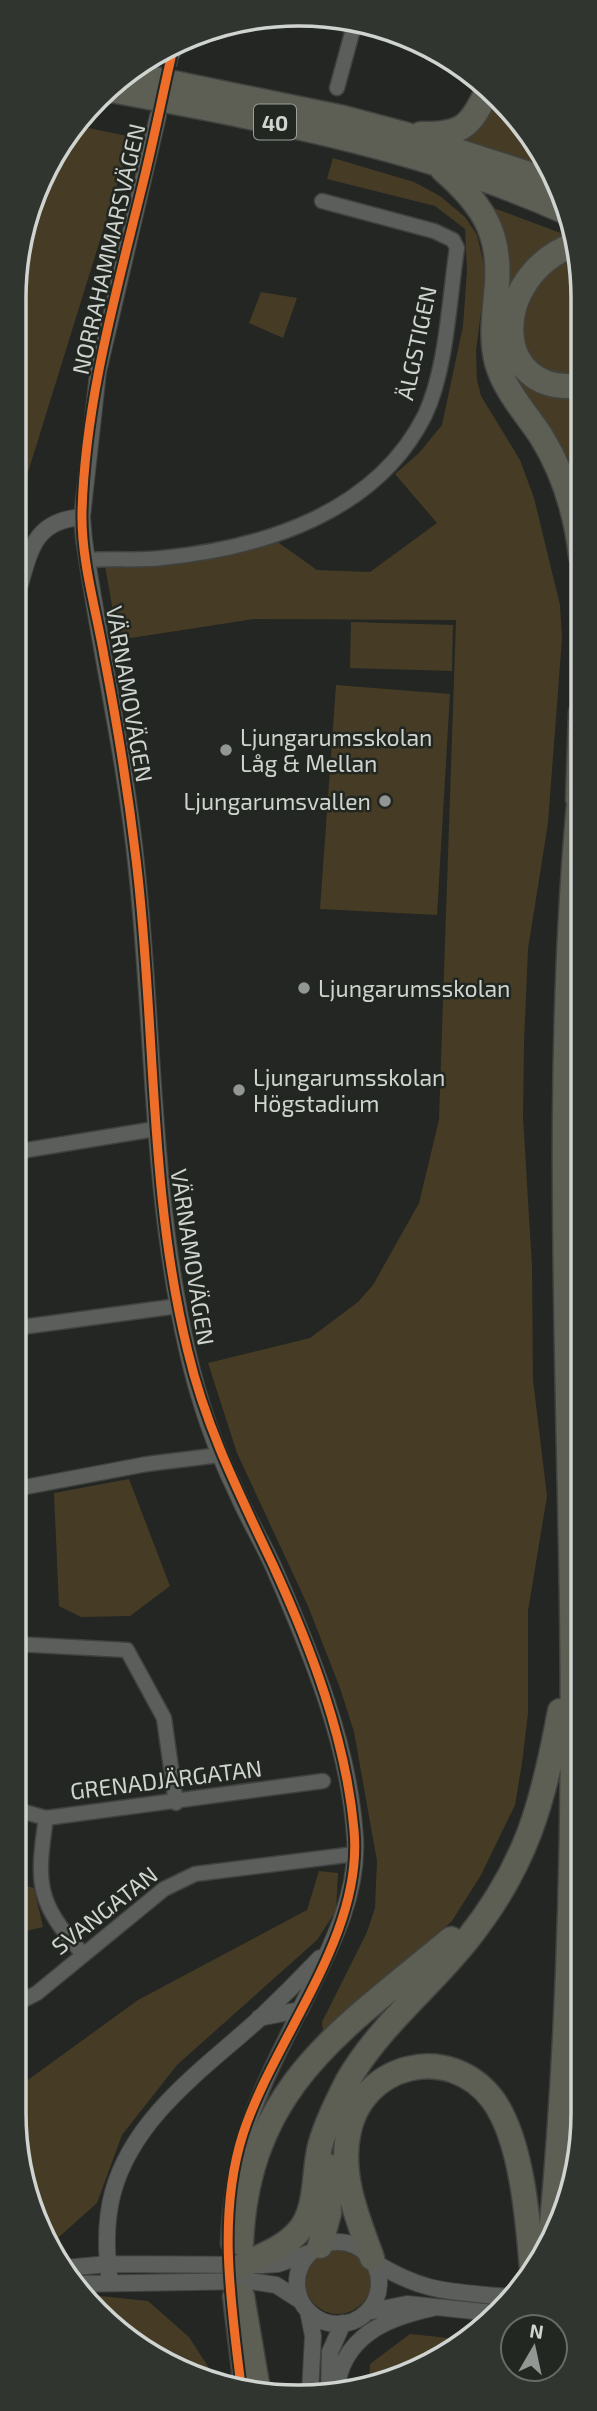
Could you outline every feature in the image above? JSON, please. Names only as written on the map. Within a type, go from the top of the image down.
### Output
[{"type":"highway","name":"40","points":[[141,77],[232,93],[404,134],[543,179]]},
{"type":"highway","name":"40","points":[[121,92],[275,122],[437,165],[498,184],[555,207]]},
{"type":"highway","points":[[404,134],[445,134],[465,127],[483,99]]},
{"type":"highway","points":[[437,165],[476,203],[490,225],[498,250],[499,272],[493,326],[498,365],[505,384],[561,471],[571,501]]},
{"type":"highway","points":[[566,247],[559,250],[529,275],[513,307],[510,322],[517,355],[527,368],[552,384],[571,385]]},
{"type":"highway","points":[[571,931],[565,1030],[571,1526]]},
{"type":"highway","points":[[491,1905],[345,2026],[296,2076],[277,2106],[249,2172],[237,2251],[287,2242],[305,2222],[320,2145],[362,2060],[387,2027],[467,1940],[491,1905],[519,1861],[542,1802],[560,1711],[571,1618]]},
{"type":"highway","points":[[554,2207],[569,1900],[571,1706]]},
{"type":"highway","points":[[373,2260],[349,2188],[348,2133],[354,2113],[375,2084],[404,2068],[424,2065],[460,2073],[477,2084],[493,2100],[515,2156],[529,2225],[531,2254]]},
{"type":"highway","points":[[314,2249],[328,2213],[329,2123]]},
{"type":"highway","points":[[236,2296],[256,2381]]},
{"type":"street","points":[[337,88],[353,31]]},
{"type":"street","name":"NORRAHAMMARSVÄGEN","points":[[82,517],[98,372],[158,116]]},
{"type":"street","name":"ÄLGSTIGEN","points":[[87,560],[161,559],[231,548],[282,533],[320,517],[354,496],[387,468],[405,446],[425,414],[435,384],[457,248],[453,240],[434,231],[322,201]]},
{"type":"street","points":[[26,567],[34,542],[46,526],[82,517]]},
{"type":"street","name":"VÄRNAMOVÄGEN","points":[[82,517],[87,560],[126,778],[137,868],[149,1005],[155,1129],[167,1241],[178,1307],[189,1356],[220,1455],[273,1566],[309,1652],[337,1736],[350,1793],[355,1854],[346,1905],[331,1946],[300,2010],[259,2018]]},
{"type":"street","points":[[26,1150],[155,1129]]},
{"type":"street","points":[[26,1327],[178,1307]]},
{"type":"street","points":[[26,1487],[147,1464],[220,1455]]},
{"type":"street","points":[[26,1645],[127,1650],[164,1718],[176,1803]]},
{"type":"street","name":"GRENADJÄRGATAN","points":[[26,1812],[46,1818],[176,1803],[323,1781]]},
{"type":"street","points":[[46,1818],[39,1873],[42,1891],[56,1924],[83,1954]]},
{"type":"street","name":"SVANGATAN","points":[[26,1999],[37,1993],[164,1889],[182,1879],[195,1874],[355,1854]]},
{"type":"street","name":"VÄRNAMOVÄGEN","points":[[110,2283],[107,2264],[112,2198],[121,2171],[138,2140],[165,2104],[196,2072],[259,2018],[331,1946]]},
{"type":"street","points":[[237,2251],[234,2170],[244,2129],[300,2010]]},
{"type":"street","points":[[74,2267],[237,2251],[278,2264],[314,2249],[342,2242],[363,2250],[373,2260],[425,2288],[499,2296]]},
{"type":"street","points":[[310,2384],[313,2336],[297,2276],[314,2249]]},
{"type":"street","points":[[367,2312],[379,2288],[373,2260]]},
{"type":"street","points":[[87,2284],[250,2281],[276,2285],[331,2323],[343,2323],[367,2312],[407,2304],[483,2312]]},
{"type":"street","points":[[236,2296],[241,2379]]},
{"type":"street","points":[[339,2381],[349,2353],[368,2332],[396,2316],[433,2308]]},
{"type":"street","points":[[329,2383],[331,2352],[343,2323]]},
{"type":"shaded area","points":[[487,102],[525,147],[536,166],[457,140]]},
{"type":"shaded area","points":[[87,128],[132,137],[26,479],[26,298],[31,245],[41,211],[54,178]]},
{"type":"shaded area","points":[[333,158],[414,182],[440,196],[465,217],[477,235],[486,273],[476,351],[477,380],[481,396],[520,460],[534,498],[560,605],[562,638],[548,823],[528,949],[524,1042],[523,1117],[532,1266],[533,1380],[547,1496],[528,1611],[528,1713],[515,1805],[481,1875],[452,1921],[323,2032],[322,2022],[367,1932],[375,1908],[377,1861],[354,1732],[340,1688],[308,1606],[237,1453],[208,1363],[310,1338],[358,1302],[373,1285],[419,1203],[439,1120],[456,620],[254,619],[118,640],[105,566],[272,538],[317,570],[370,572],[437,523],[395,474],[419,453],[442,425],[463,326],[467,271],[465,229],[435,206],[327,179]]},
{"type":"shaded area","points":[[491,207],[563,234],[564,237],[505,302],[546,392],[571,397],[571,503],[515,393]]},
{"type":"shaded area","points":[[567,258],[571,298],[571,379],[559,381],[524,354],[521,309],[534,283]]},
{"type":"shaded area","points":[[261,292],[297,298],[283,338],[249,323]]},
{"type":"shaded area","points":[[351,622],[453,625],[452,671],[350,668]]},
{"type":"shaded area","name":"Ljungarumsvallen","points":[[336,685],[450,694],[437,915],[320,909]]},
{"type":"shaded area","points":[[129,1479],[170,1586],[130,1616],[81,1617],[59,1606],[54,1493]]},
{"type":"shaded area","points":[[319,1871],[338,1873],[336,1911],[317,1940],[177,2065],[122,2135],[97,2203],[57,2239],[47,2217],[31,2166],[26,2081],[138,2000],[307,1910]]},
{"type":"shaded area","points":[[26,1886],[34,1888],[43,1927],[26,1931]]},
{"type":"shaded area","points":[[338,2248],[351,2251],[361,2258],[368,2268],[371,2281],[368,2294],[361,2304],[351,2311],[338,2314],[325,2311],[315,2304],[308,2294],[305,2281],[308,2268],[315,2258],[325,2251]]},
{"type":"shaded area","points":[[98,2296],[148,2301],[189,2337],[210,2370],[178,2357],[147,2339]]},
{"type":"shaded area","points":[[410,2334],[451,2338],[419,2357],[370,2375],[370,2364]]},
{"type":"tunnel","points":[[164,89],[171,58]]},
{"type":"cycle path","points":[[171,58],[95,390],[84,471],[82,530],[118,732],[136,859],[159,1169],[175,1291],[204,1408],[236,1487],[287,1596],[325,1694],[343,1762],[354,1830],[353,1869],[345,1908],[332,1947],[257,2097],[235,2165],[228,2227],[230,2291],[240,2379]]},
{"type":"place","name":"Ljungarumsskolan Låg & Mellan","points":[[226,750]]},
{"type":"place","name":"Ljungarumsvallen","points":[[385,801]]},
{"type":"place","name":"Ljungarumsskolan","points":[[304,988]]},
{"type":"place","name":"Ljungarumsskolan Högstadium","points":[[239,1090]]}]
